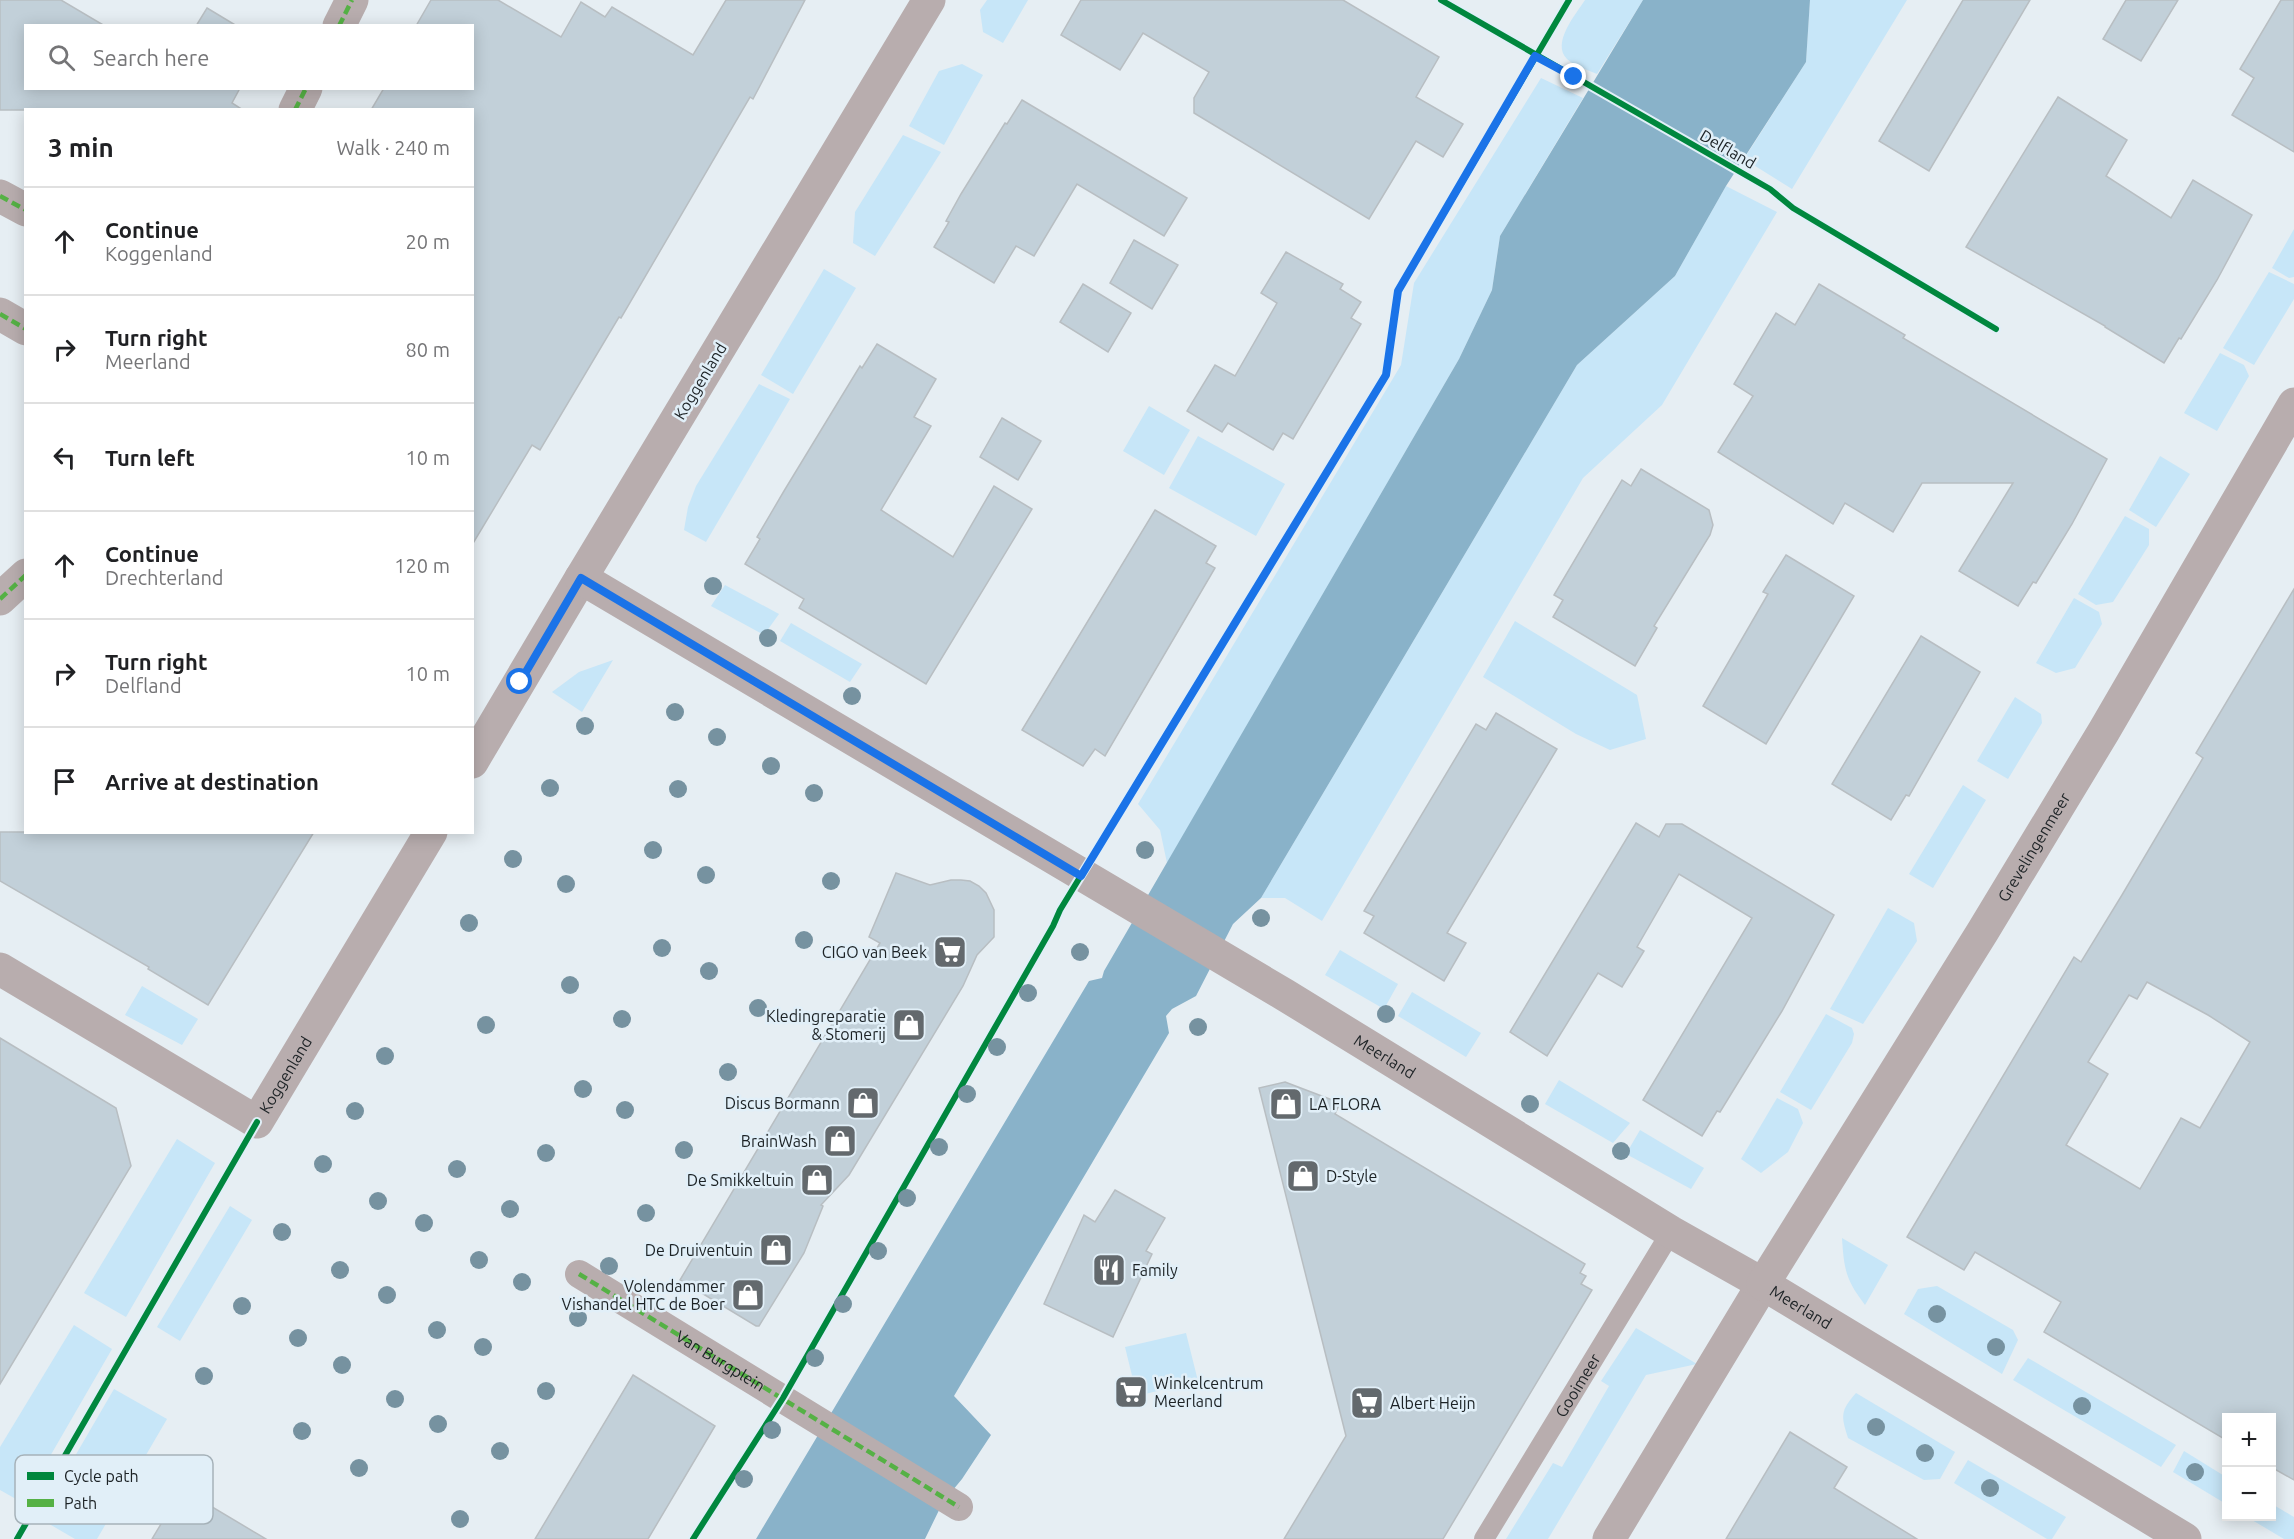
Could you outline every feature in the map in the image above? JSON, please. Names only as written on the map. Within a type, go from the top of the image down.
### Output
[{"type":"street","points":[[340,24],[352,0]]},
{"type":"street","name":"Koggenland","points":[[474,759],[929,0]]},
{"type":"street","points":[[295,108],[305,90]]},
{"type":"street","points":[[0,196],[24,209]]},
{"type":"street","points":[[0,314],[24,328]]},
{"type":"street","name":"Grevelingenmeer","points":[[1763,1284],[2104,731],[2294,404]]},
{"type":"street","points":[[0,599],[24,577]]},
{"type":"street","name":"Meerland","points":[[581,578],[1242,972],[1285,995],[1671,1232],[1763,1284],[2185,1539]]},
{"type":"street","name":"Koggenland","points":[[0,969],[257,1122],[430,834]]},
{"type":"street","name":"Van Burgplein","points":[[579,1274],[957,1505]]},
{"type":"street","points":[[1609,1539],[1763,1284]]},
{"type":"lane","name":"Gooimeer","points":[[1484,1539],[1671,1232]]},
{"type":"shaded area","points":[[987,0],[1028,0],[1003,43],[983,32],[980,10]]},
{"type":"shaded area","points":[[1585,0],[1643,0],[1597,74],[1573,64],[1563,52],[1563,37]]},
{"type":"shaded area","points":[[1643,0],[1810,0],[1806,62],[1726,186],[1675,276],[1577,365],[1261,898],[1233,924],[1196,996],[1172,1009],[1166,1016],[1169,1033],[954,1396],[991,1435],[962,1479],[943,1502],[925,1539],[756,1539],[1089,981],[1102,978],[1459,359],[1492,290],[1500,236]]},
{"type":"shaded area","points":[[1810,0],[1907,0],[1792,189],[1744,159],[1806,62]]},
{"type":"shaded area","points":[[962,64],[983,75],[944,145],[909,126],[939,71]]},
{"type":"shaded area","points":[[1541,78],[1583,98],[1500,236],[1492,290],[1459,359],[1167,863],[1160,830],[1138,804],[1401,365],[1414,283]]},
{"type":"shaded area","points":[[903,135],[941,152],[875,256],[853,243],[855,212]]},
{"type":"shaded area","points":[[1726,186],[1777,212],[1662,405],[1583,478],[1322,921],[1285,898],[1261,898],[1577,365],[1675,276]]},
{"type":"shaded area","points":[[2294,229],[2294,277],[2289,278],[2272,268]]},
{"type":"shaded area","points":[[824,269],[856,288],[793,394],[761,375]]},
{"type":"shaded area","points":[[2269,272],[2294,284],[2294,299],[2254,365],[2223,348]]},
{"type":"shaded area","points":[[2220,353],[2244,365],[2249,376],[2217,431],[2184,413]]},
{"type":"shaded area","points":[[759,384],[790,399],[706,542],[684,530],[688,507],[696,486]]},
{"type":"shaded area","points":[[1149,406],[1190,430],[1164,475],[1123,451]]},
{"type":"shaded area","points":[[1198,436],[1285,484],[1256,536],[1169,488]]},
{"type":"shaded area","points":[[2160,456],[2190,474],[2156,527],[2129,510]]},
{"type":"shaded area","points":[[2125,516],[2149,529],[2149,545],[2113,602],[2096,605],[2078,594]]},
{"type":"shaded area","points":[[725,585],[779,614],[764,635],[711,606]]},
{"type":"shaded area","points":[[2074,598],[2099,612],[2102,624],[2075,668],[2056,673],[2036,663]]},
{"type":"shaded area","points":[[1515,621],[1637,695],[1646,739],[1610,750],[1576,734],[1483,677]]},
{"type":"shaded area","points":[[791,623],[862,664],[850,682],[780,641]]},
{"type":"shaded area","points":[[613,660],[582,712],[552,692],[579,672]]},
{"type":"shaded area","points":[[2015,697],[2041,714],[2042,723],[2008,779],[1977,761]]},
{"type":"shaded area","points":[[1963,785],[1986,800],[1933,888],[1909,874]]},
{"type":"shaded area","points":[[1888,908],[1914,923],[1917,941],[1863,1024],[1830,1009]]},
{"type":"shaded area","points":[[1340,950],[1398,984],[1384,1009],[1325,975]]},
{"type":"shaded area","points":[[142,986],[198,1019],[182,1045],[125,1015]]},
{"type":"shaded area","points":[[1412,992],[1481,1033],[1466,1057],[1398,1016]]},
{"type":"shaded area","points":[[1826,1014],[1852,1028],[1854,1034],[1852,1043],[1811,1110],[1780,1092]]},
{"type":"shaded area","points":[[1559,1080],[1630,1123],[1613,1143],[1545,1104]]},
{"type":"shaded area","points":[[1777,1098],[1798,1109],[1803,1123],[1788,1152],[1761,1173],[1741,1159]]},
{"type":"shaded area","points":[[1640,1130],[1704,1168],[1691,1189],[1626,1154]]},
{"type":"shaded area","points":[[177,1139],[215,1163],[126,1317],[84,1293]]},
{"type":"shaded area","points":[[230,1206],[252,1220],[180,1341],[157,1327]]},
{"type":"shaded area","points":[[1842,1238],[1888,1265],[1865,1305],[1847,1274]]},
{"type":"shaded area","points":[[1937,1286],[2013,1330],[2018,1340],[2002,1374],[1904,1314],[1918,1289]]},
{"type":"shaded area","points":[[74,1325],[112,1349],[51,1455],[15,1455],[15,1498],[0,1490],[0,1447]]},
{"type":"shaded area","points":[[1636,1328],[1697,1364],[1646,1375],[1548,1539],[1506,1539],[1553,1463],[1562,1467],[1609,1386],[1601,1381]]},
{"type":"shaded area","points":[[1186,1333],[1198,1381],[1137,1396],[1125,1347]]},
{"type":"shaded area","points":[[2028,1358],[2176,1445],[2161,1467],[2013,1380]]},
{"type":"shaded area","points":[[114,1389],[167,1419],[146,1455],[76,1455]]},
{"type":"shaded area","points":[[1856,1393],[1955,1452],[1940,1479],[1924,1480],[1848,1438],[1843,1414]]},
{"type":"shaded area","points":[[2184,1451],[2222,1475],[2222,1502],[2173,1472]]},
{"type":"shaded area","points":[[1968,1460],[2066,1517],[2052,1539],[2047,1539],[1954,1483]]},
{"type":"shaded area","points":[[2276,1506],[2294,1517],[2294,1539],[2284,1539],[2254,1521],[2276,1521]]},
{"type":"shaded area","points":[[49,1524],[106,1524],[97,1539],[75,1539]]},
{"type":"building","points":[[0,0],[61,0],[102,24],[24,24],[24,90],[239,90],[232,103],[240,108],[24,108],[24,110],[0,110]]},
{"type":"building","points":[[431,0],[498,0],[561,37],[581,2],[605,17],[612,7],[693,55],[726,0],[805,0],[753,99],[750,97],[621,318],[619,317],[540,450],[532,445],[474,542],[474,108],[372,108],[383,90],[474,90],[474,24],[417,24]]},
{"type":"building","points":[[1081,0],[1343,0],[1439,57],[1416,97],[1463,124],[1443,157],[1416,141],[1369,219],[1194,113],[1194,98],[1209,72],[1143,33],[1120,70],[1061,35]]},
{"type":"building","points":[[1963,0],[2030,0],[1929,171],[1879,141]]},
{"type":"building","points":[[2126,0],[2178,0],[2141,61],[2103,39]]},
{"type":"building","points":[[2281,0],[2294,0],[2294,152],[2232,115],[2254,78],[2240,69]]},
{"type":"building","points":[[207,8],[234,24],[197,24]]},
{"type":"building","points":[[2058,97],[2127,140],[2106,176],[2171,218],[2193,180],[2252,215],[2217,280],[2164,363],[2105,326],[1966,247]]},
{"type":"building","points":[[1022,100],[1187,198],[1164,236],[1077,184],[1034,256],[1016,246],[994,283],[934,247],[949,222],[946,221],[961,194]]},
{"type":"building","points":[[1134,240],[1178,265],[1152,309],[1110,283]]},
{"type":"building","points":[[1286,252],[1343,284],[1340,289],[1361,302],[1351,318],[1361,324],[1293,439],[1283,433],[1273,450],[1228,423],[1222,432],[1187,411],[1215,365],[1235,376],[1277,303],[1261,293]]},
{"type":"building","points":[[1083,284],[1131,313],[1108,352],[1060,322]]},
{"type":"building","points":[[1819,284],[1905,335],[1903,338],[2107,459],[2072,524],[2036,583],[2033,582],[2018,606],[1959,571],[2013,483],[1922,483],[1893,532],[1845,503],[1833,524],[1718,452],[1753,396],[1734,384],[1776,313],[1795,325]]},
{"type":"building","points":[[877,344],[936,379],[914,417],[931,426],[881,510],[953,557],[994,486],[1032,509],[926,684],[799,608],[804,599],[745,564],[760,539],[757,537],[784,491],[860,366],[862,368]]},
{"type":"building","points":[[1002,418],[1041,441],[1018,480],[980,457]]},
{"type":"building","points":[[1641,469],[1709,510],[1713,525],[1710,535],[1654,626],[1657,628],[1635,666],[1553,617],[1563,600],[1554,595],[1622,480],[1631,486]]},
{"type":"building","points":[[1155,510],[1216,546],[1206,563],[1215,568],[1105,756],[1095,749],[1083,766],[1022,730]]},
{"type":"building","points":[[1786,555],[1854,596],[1766,744],[1703,706],[1768,594],[1763,592]]},
{"type":"building","points":[[2294,589],[2294,1480],[2276,1470],[2276,1413],[2222,1413],[2222,1438],[2044,1332],[2061,1302],[1975,1252],[1964,1270],[1907,1237],[2074,957],[2081,962],[2203,758],[2196,753]],"holes":[[[2147,982],[2208,1015],[2250,1042],[2200,1128],[2181,1118],[2140,1189],[2066,1145],[2108,1074],[2088,1062],[2129,995],[2137,999]]]},
{"type":"building","points":[[1921,636],[1980,672],[1909,796],[1906,795],[1891,820],[1832,784]]},
{"type":"building","points":[[1496,713],[1557,749],[1447,933],[1466,943],[1444,981],[1364,933],[1374,916],[1364,911],[1476,724],[1486,730]]},
{"type":"building","points":[[1636,823],[1659,837],[1666,824],[1682,824],[1834,915],[1782,1011],[1720,1112],[1717,1111],[1702,1136],[1643,1100],[1752,918],[1679,874],[1637,947],[1644,951],[1622,987],[1598,973],[1547,1056],[1510,1032]]},
{"type":"building","points":[[0,832],[24,832],[24,834],[313,834],[208,1005],[148,969],[149,967],[0,881]]},
{"type":"building","points":[[896,873],[930,885],[961,880],[970,881],[979,886],[986,893],[994,910],[994,937],[977,955],[963,986],[849,1175],[821,1205],[823,1206],[804,1253],[759,1326],[756,1326],[680,1280],[880,943],[869,937]]},
{"type":"building","points":[[0,1038],[116,1108],[131,1166],[0,1384]]},
{"type":"building","points":[[1285,1082],[1340,1103],[1335,1114],[1585,1264],[1580,1273],[1586,1276],[1581,1284],[1592,1290],[1443,1539],[1284,1539],[1346,1436],[1259,1088]]},
{"type":"building","points":[[1115,1190],[1165,1218],[1146,1251],[1152,1254],[1113,1337],[1044,1304],[1084,1215],[1095,1222]]},
{"type":"building","points":[[633,1375],[715,1426],[648,1539],[535,1539]]},
{"type":"building","points":[[1790,1432],[1847,1467],[1834,1488],[1917,1539],[1726,1539]]},
{"type":"building","points":[[213,1507],[266,1539],[152,1539],[161,1524],[213,1524]]},
{"type":"marked path","points":[[340,24],[352,0]]},
{"type":"marked path","points":[[296,108],[305,90]]},
{"type":"marked path","points":[[0,196],[24,209]]},
{"type":"marked path","points":[[0,314],[24,328]]},
{"type":"marked path","points":[[0,599],[24,577]]},
{"type":"marked path","points":[[579,1274],[959,1507]]},
{"type":"cycle path","name":"Delfland","points":[[1441,0],[1770,189],[1793,208],[1996,329]]},
{"type":"cycle path","points":[[693,1539],[783,1398],[1053,926],[1060,910],[1386,375],[1398,291],[1569,0]]},
{"type":"cycle path","points":[[65,1455],[257,1122]]},
{"type":"cycle path","points":[[17,1539],[26,1524]]},
{"type":"place","name":"CIGO van Beek","points":[[950,952]]},
{"type":"place","name":"Kledingreparatie & Stomerij","points":[[909,1025]]},
{"type":"place","name":"Discus Bormann","points":[[863,1103]]},
{"type":"place","name":"LA FLORA","points":[[1286,1104]]},
{"type":"place","name":"BrainWash","points":[[840,1141]]},
{"type":"place","name":"D-Style","points":[[1303,1176]]},
{"type":"place","name":"De Smikkeltuin","points":[[817,1180]]},
{"type":"place","name":"De Druiventuin","points":[[776,1250]]},
{"type":"place","name":"Family","points":[[1109,1270]]},
{"type":"place","name":"Volendammer Vishandel HTC de Boer","points":[[748,1295]]},
{"type":"place","name":"Winkelcentrum Meerland","points":[[1131,1392]]},
{"type":"place","name":"Albert Heijn","points":[[1367,1403]]},
{"type":"route","points":[[520,682],[581,578],[1081,876],[1386,375],[1398,291],[1535,56],[1574,77]]}]
